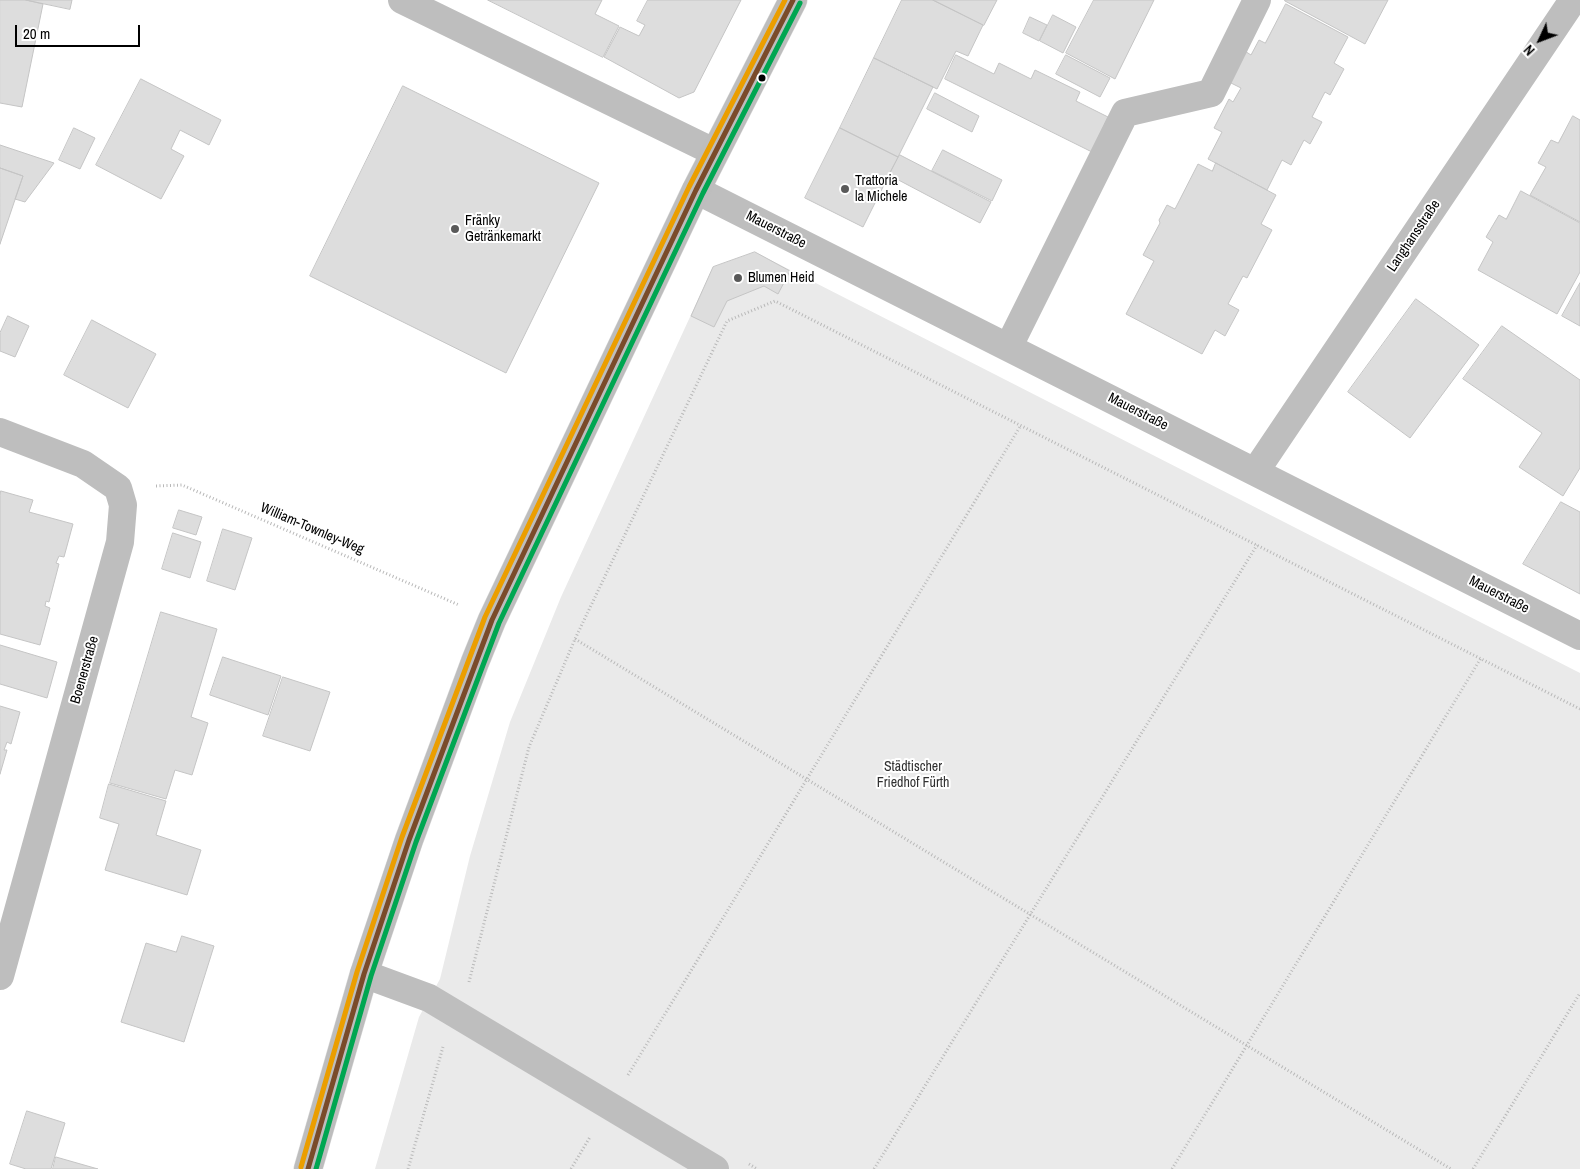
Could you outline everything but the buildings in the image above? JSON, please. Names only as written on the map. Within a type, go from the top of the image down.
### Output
[{"type":"main road","points":[[308,1169],[364,974],[409,840],[474,662],[492,620],[714,152],[793,0]]},
{"type":"street","points":[[402,0],[714,152]]},
{"type":"street","points":[[1009,346],[1125,113],[1211,93],[1257,0]]},
{"type":"street","name":"Langhansstraße","points":[[1255,472],[1573,0]]},
{"type":"street","name":"Mauerstraße","points":[[696,190],[1009,346],[1580,636]]},
{"type":"street","points":[[0,432],[83,464],[118,488]]},
{"type":"street","name":"Boenerstraße","points":[[0,976],[120,542],[123,505],[118,488]]},
{"type":"street","points":[[364,974],[429,998],[715,1169]]},
{"type":"path","points":[[468,984],[529,747],[575,639],[727,321],[775,300],[1580,709]]},
{"type":"path","points":[[626,1078],[1021,426]]},
{"type":"path","name":"William-Townley-Weg","points":[[118,488],[182,485],[492,620]]},
{"type":"path","points":[[874,1169],[1256,544]]},
{"type":"path","points":[[575,639],[1451,1169]]},
{"type":"path","points":[[1172,1169],[1480,658]]},
{"type":"path","points":[[1473,1169],[1580,993]]},
{"type":"path","points":[[408,1169],[444,1042]]},
{"type":"path","points":[[572,1169],[594,1132]]},
{"type":"green space","name":"Städtischer Friedhof Fürth","points":[[755,252],[1580,673],[1580,1169],[375,1169],[419,1017],[440,979],[470,856],[510,722],[561,597],[713,267]]},
{"type":"transit line","points":[[301,1167],[357,972],[402,837],[485,617],[689,187],[785,0]]},
{"type":"transit line","points":[[308,1169],[364,974],[409,840],[492,620],[696,190],[793,0]]},
{"type":"transit line","points":[[316,1169],[371,976],[416,842],[499,623],[703,193],[800,3]]},
{"type":"place","name":"Trattoria la Michele","points":[[845,189]]},
{"type":"place","name":"Fränky Getränkemarkt","points":[[455,229]]},
{"type":"place","name":"Blumen Heid","points":[[738,278]]}]
